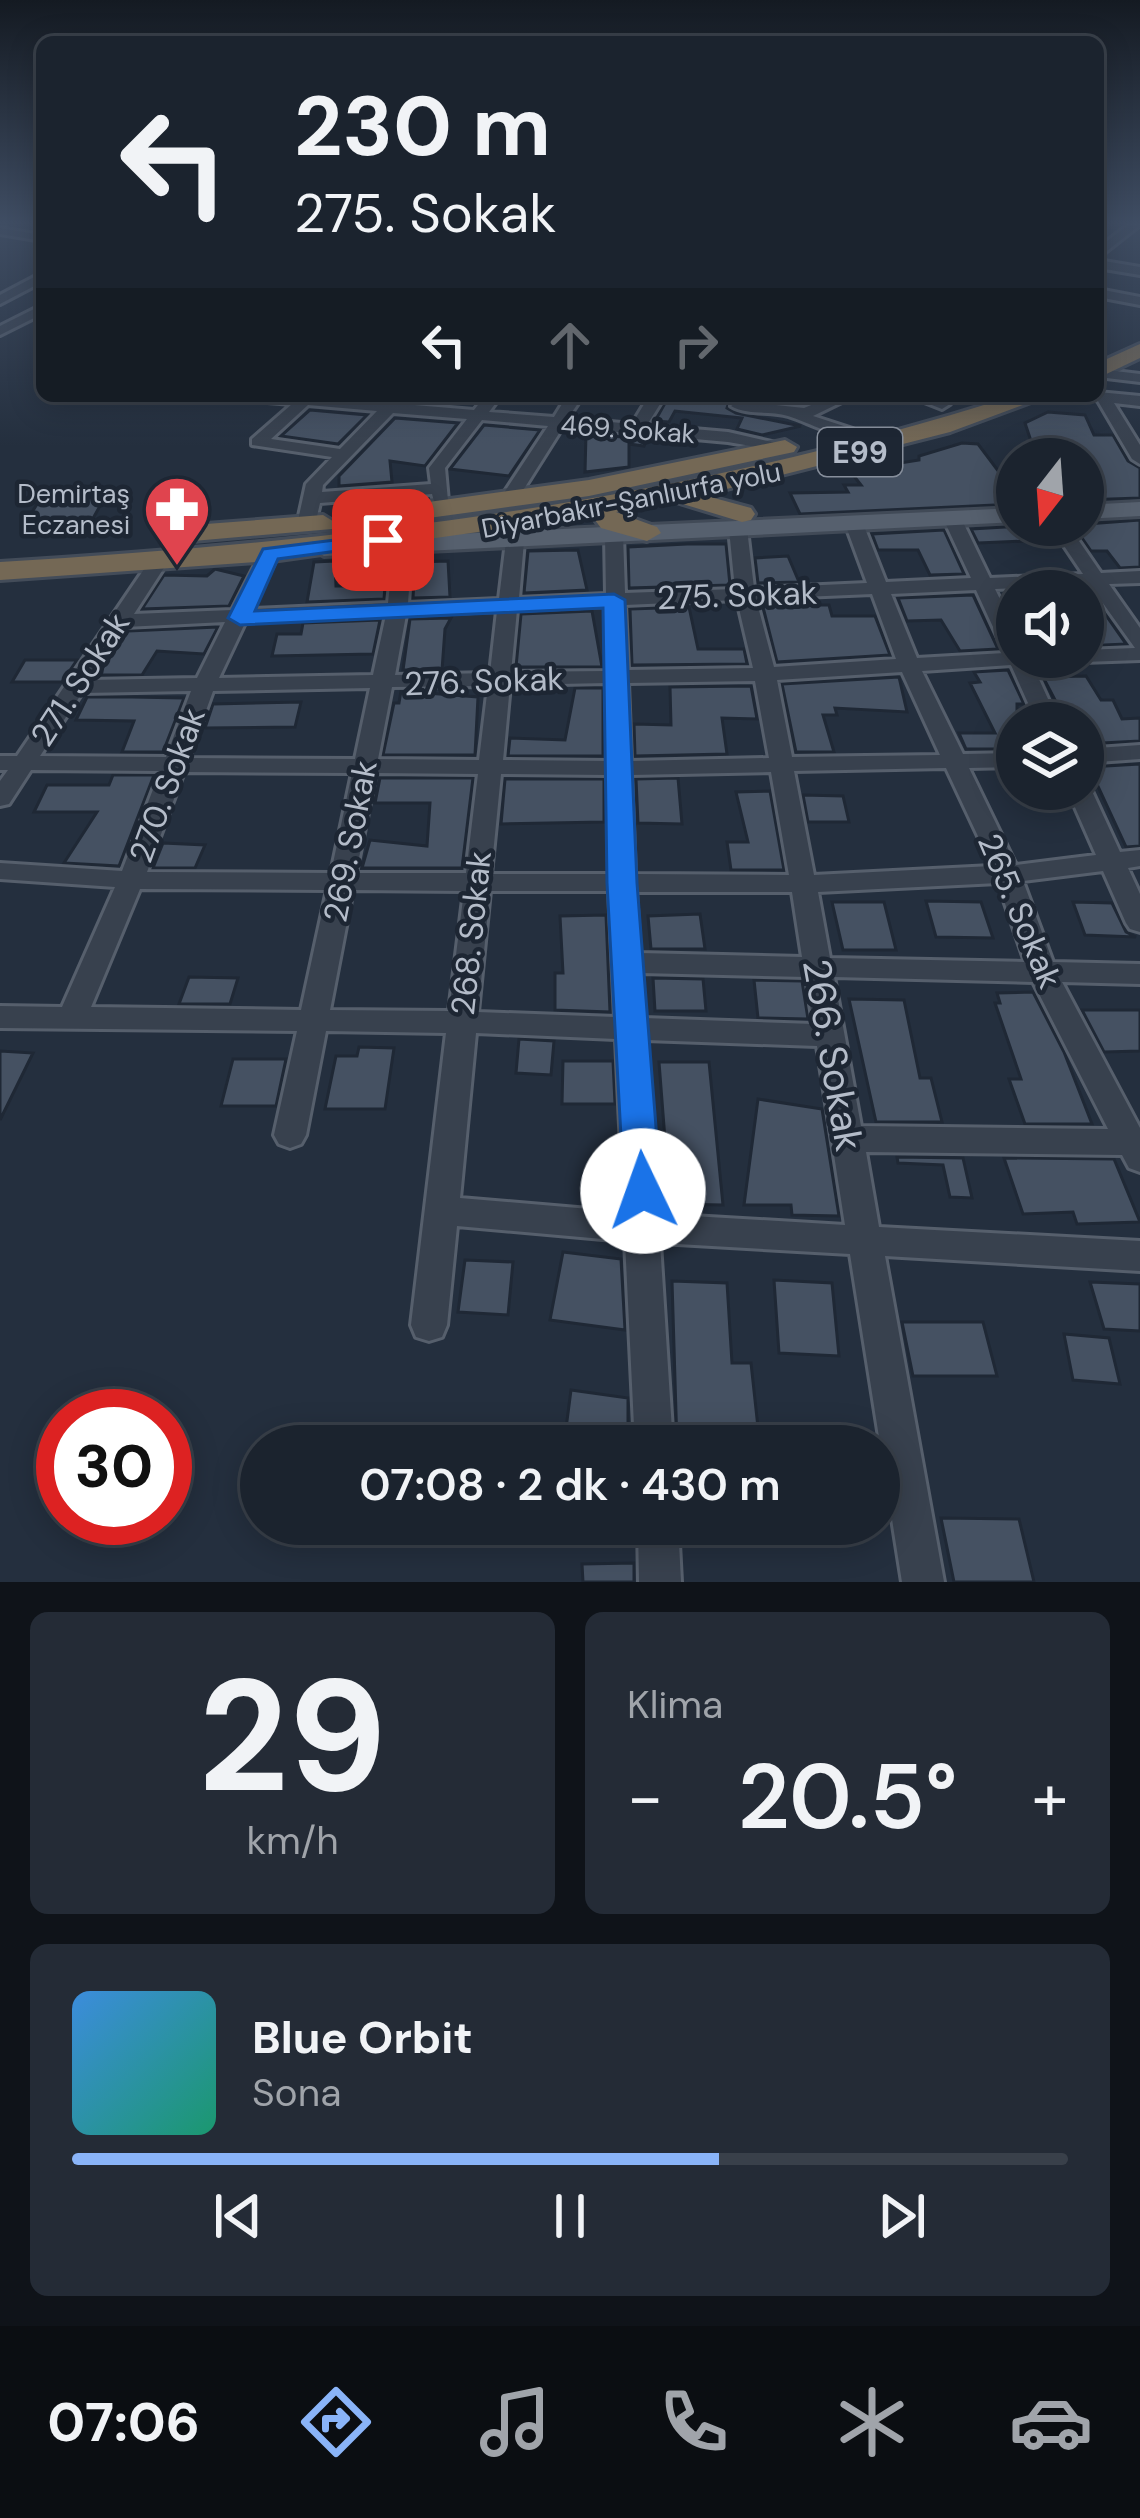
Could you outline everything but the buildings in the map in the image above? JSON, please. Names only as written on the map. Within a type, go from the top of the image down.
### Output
[{"type":"highway","points":[[1104,343],[1140,327]]},
{"type":"highway","points":[[1104,369],[1137,353]]},
{"type":"highway","name":"Diyarbakır-Şanlıurfa yolu","points":[[0,571],[270,553],[307,524],[441,498],[601,511],[643,476],[847,432],[933,402]]},
{"type":"highway","name":"Diyarbakır-Şanlıurfa yolu","points":[[0,548],[307,524],[601,511],[818,464],[1017,402]]},
{"type":"highway","points":[[643,476],[740,522]]},
{"type":"highway","points":[[601,511],[610,522],[647,533]]},
{"type":"main road","points":[[1104,507],[1140,505]]},
{"type":"main road","points":[[647,533],[740,522],[996,507]]},
{"type":"main road","points":[[307,524],[403,547],[514,541],[601,511]]},
{"type":"main road","points":[[740,522],[855,526],[996,516]]},
{"type":"street","points":[[0,331],[36,312]]},
{"type":"street","points":[[1104,373],[1140,378]]},
{"type":"street","points":[[1104,397],[1140,401]]},
{"type":"street","points":[[303,402],[258,442],[344,454]]},
{"type":"street","name":"469. Sokak","points":[[341,402],[728,437],[786,447]]},
{"type":"street","points":[[410,410],[417,402]]},
{"type":"street","points":[[441,498],[437,468],[488,402]]},
{"type":"street","points":[[508,500],[571,402]]},
{"type":"street","points":[[636,430],[652,402]]},
{"type":"street","points":[[728,437],[741,402]]},
{"type":"street","points":[[746,402],[806,413]]},
{"type":"street","points":[[832,402],[799,416],[847,432]]},
{"type":"street","points":[[1103,402],[1140,459]]},
{"type":"street","points":[[307,524],[315,484],[388,409]]},
{"type":"street","points":[[601,511],[614,600],[622,883],[653,1425]]},
{"type":"street","points":[[952,518],[996,611]]},
{"type":"street","name":"266. Sokak","points":[[740,522],[745,594],[765,674],[818,966],[923,1582]]},
{"type":"street","name":"265. Sokak","points":[[855,526],[908,663],[1008,874],[1044,975],[1137,1147]]},
{"type":"street","name":"268. Sokak","points":[[429,1324],[514,541]]},
{"type":"street","name":"269. Sokak","points":[[290,1135],[397,611],[403,547]]},
{"type":"street","name":"270. Sokak","points":[[71,1020],[131,880],[204,686],[270,553]]},
{"type":"street","name":"271. Sokak","points":[[0,799],[13,763],[73,687],[160,560]]},
{"type":"street","name":"275. Sokak","points":[[1104,578],[1140,577]]},
{"type":"street","name":"275. Sokak","points":[[118,621],[996,583]]},
{"type":"street","points":[[1104,590],[1140,643]]},
{"type":"street","points":[[1104,655],[1140,654]]},
{"type":"street","name":"276. Sokak","points":[[73,687],[765,674],[996,658]]},
{"type":"street","points":[[1104,755],[1140,752]]},
{"type":"street","points":[[13,763],[618,768],[996,761]]},
{"type":"street","points":[[1093,810],[1126,859],[1140,923]]},
{"type":"street","points":[[0,871],[131,880],[802,884],[1008,874],[1126,859]]},
{"type":"street","points":[[628,962],[1140,974]]},
{"type":"street","points":[[0,1016],[461,1022],[830,1036]]},
{"type":"street","points":[[848,1139],[1137,1147]]},
{"type":"street","points":[[441,1211],[644,1228],[1140,1256]]},
{"type":"street","points":[[659,1545],[660,1582]]},
{"type":"place","name":"Demirtaş Eczanesi","points":[[177,568]]},
{"type":"route","points":[[383,540],[270,553],[240,618],[614,600],[622,883],[643,1191]]}]
